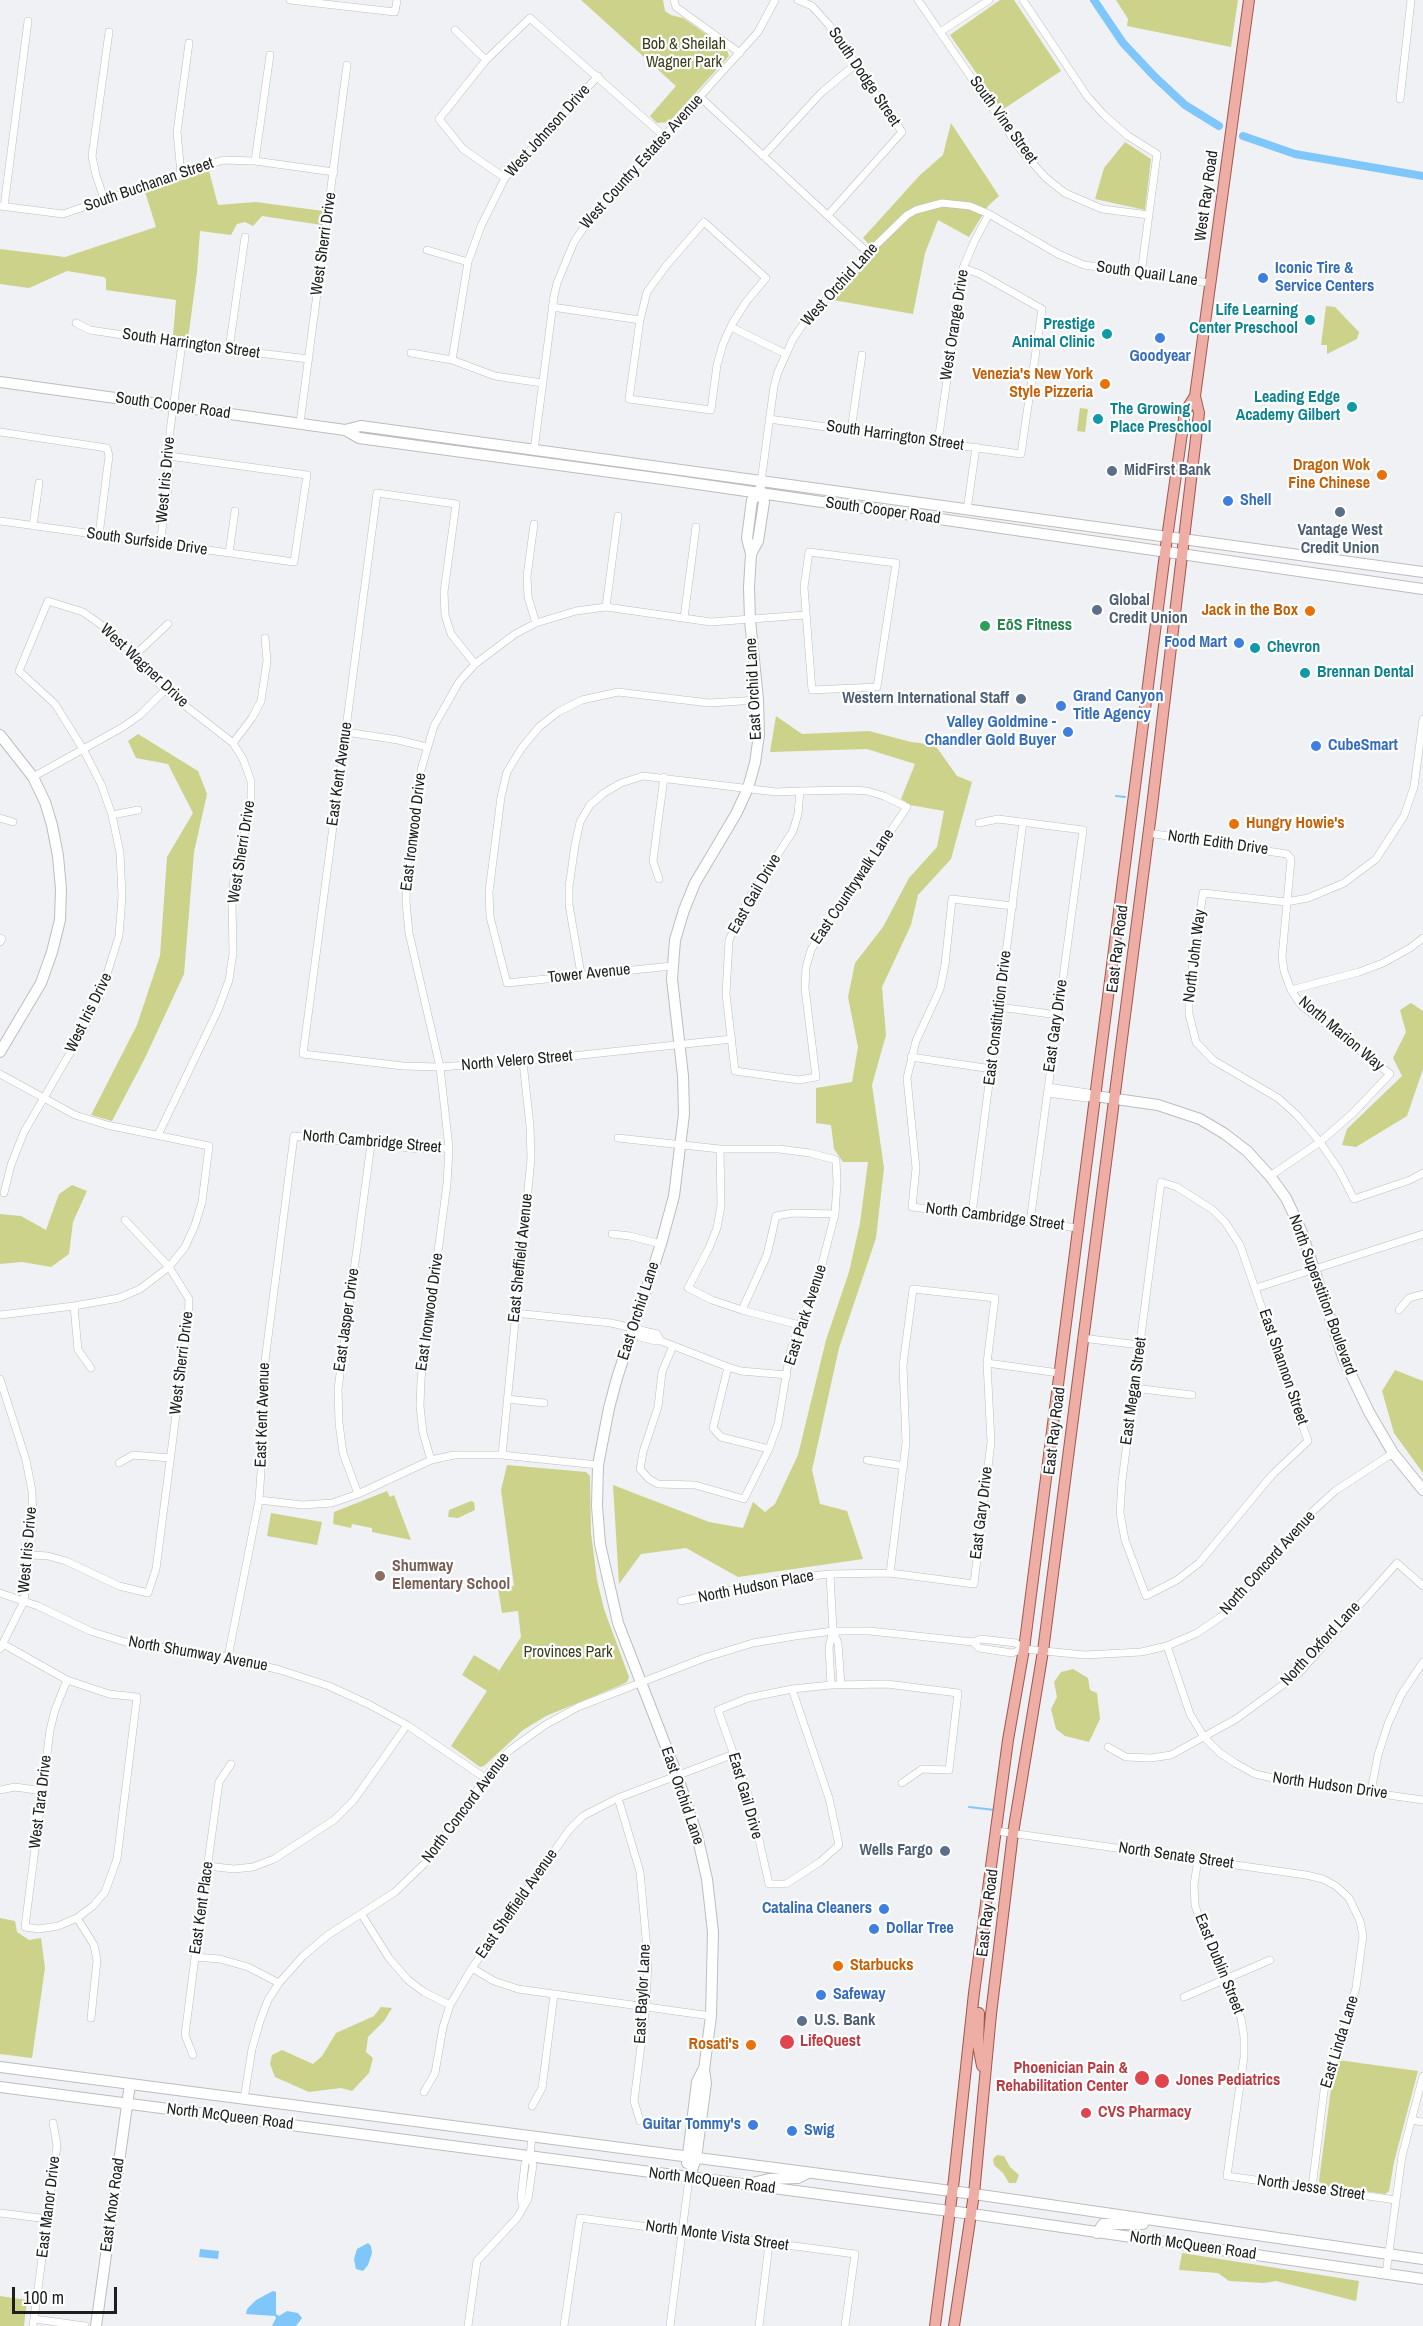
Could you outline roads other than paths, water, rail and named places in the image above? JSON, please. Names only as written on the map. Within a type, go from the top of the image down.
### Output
[{"type":"main road","name":"West Ray Road","points":[[1183,540],[1199,413],[1195,396],[1249,0]]},
{"type":"main road","name":"South Cooper Road","points":[[0,382],[345,430],[359,438],[533,455],[760,487],[967,510],[1423,572]]},
{"type":"main road","name":"West Ray Road","points":[[1165,552],[1185,412],[1195,396]]},
{"type":"main road","name":"South Cooper Road","points":[[760,487],[965,523],[1423,589]]},
{"type":"main road","name":"East Orchid Lane","points":[[689,2178],[706,2083],[704,2070],[711,2016],[713,1932],[708,1880],[697,1835],[677,1775],[618,1623],[600,1544],[597,1506],[598,1465],[609,1408],[674,1196],[682,1144],[683,1076],[672,966],[675,940],[695,883],[736,814],[748,788],[755,763],[759,735],[758,700],[749,587],[751,554],[758,541],[764,502],[760,487]]},
{"type":"main road","points":[[965,523],[967,510]]},
{"type":"main road","name":"East Ray Road","points":[[954,2326],[972,2214],[984,2077],[1013,1833],[1042,1651],[1148,833],[1183,540]]},
{"type":"main road","name":"East Ray Road","points":[[934,2326],[950,2212],[974,1994],[1008,1740],[1024,1649],[1165,552]]},
{"type":"main road","points":[[1381,583],[1383,567]]},
{"type":"main road","points":[[0,735],[33,777],[52,825],[61,889],[60,920],[41,983],[0,1052]]},
{"type":"main road","points":[[1138,751],[1158,754]]},
{"type":"main road","name":"North Superstition Boulevard","points":[[1095,1096],[1158,1105],[1200,1119],[1247,1151],[1270,1176],[1286,1198],[1296,1220],[1344,1360],[1369,1412],[1393,1453],[1423,1490]]},
{"type":"main road","points":[[974,1994],[979,2002],[978,2045],[984,2077]]},
{"type":"main road","name":"North McQueen Road","points":[[0,2067],[974,2194],[1423,2259]]},
{"type":"main road","name":"East Knox Road","points":[[96,2326],[130,2084]]},
{"type":"main road","name":"North McQueen Road","points":[[0,2086],[972,2214],[1423,2279]]},
{"type":"main road","points":[[743,2185],[769,2179],[798,2178],[807,2173]]},
{"type":"main road","points":[[1097,2233],[1102,2224],[1167,2222]]},
{"type":"street","points":[[290,0],[395,12],[396,0]]},
{"type":"street","name":"West Country Estates Avenue","points":[[533,455],[552,307],[557,283],[574,242],[591,217],[758,32],[776,0]]},
{"type":"street","name":"South Dodge Street","points":[[798,0],[812,6],[821,14],[857,63],[902,132],[828,215]]},
{"type":"street","name":"South Vine Street","points":[[918,0],[1021,150],[1046,178],[1065,193],[1102,209],[1149,215]]},
{"type":"street","points":[[940,32],[989,0]]},
{"type":"street","points":[[1023,0],[1087,96],[1128,136],[1157,154],[1141,274]]},
{"type":"street","points":[[1400,99],[1411,0]]},
{"type":"street","points":[[674,1],[676,7],[740,53]]},
{"type":"street","points":[[505,178],[463,149],[439,119],[486,60],[530,18],[664,136]]},
{"type":"street","points":[[2,206],[28,21]]},
{"type":"street","points":[[455,30],[486,60]]},
{"type":"street","points":[[105,201],[96,175],[92,149],[109,32]]},
{"type":"street","points":[[181,174],[177,132],[189,43]]},
{"type":"street","points":[[255,161],[270,55]]},
{"type":"street","points":[[763,156],[821,93],[857,63]]},
{"type":"street","name":"West Sherri Drive","points":[[300,423],[347,65]]},
{"type":"street","name":"West Johnson Drive","points":[[452,360],[468,262],[481,226],[505,178],[598,76]]},
{"type":"street","points":[[700,97],[868,253]]},
{"type":"street","name":"South Buchanan Street","points":[[2,206],[63,214],[223,160],[255,161],[334,172]]},
{"type":"street","name":"West Orchid Lane","points":[[760,487],[776,379],[786,354],[804,323],[868,253],[907,215],[942,203],[970,206],[989,214]]},
{"type":"street","name":"South Quail Lane","points":[[989,214],[1058,254],[1084,265],[1210,283]]},
{"type":"street","name":"West Orange Drive","points":[[938,442],[963,267],[989,214]]},
{"type":"street","points":[[704,222],[766,278],[746,302],[731,327],[717,365],[711,410],[629,399],[640,320],[647,292],[704,222]]},
{"type":"street","points":[[229,349],[245,237]]},
{"type":"street","points":[[427,250],[468,262]]},
{"type":"street","name":"South Harrington Street","points":[[769,419],[1021,454],[1042,309],[963,267]]},
{"type":"street","points":[[552,307],[640,320]]},
{"type":"street","name":"South Harrington Street","points":[[76,323],[90,330],[182,344],[309,359]]},
{"type":"street","points":[[731,327],[786,354]]},
{"type":"street","name":"West Iris Drive","points":[[160,543],[168,490],[174,406],[182,344]]},
{"type":"street","points":[[411,353],[452,360],[495,376],[542,383]]},
{"type":"street","points":[[851,429],[862,355]]},
{"type":"street","points":[[0,432],[107,448],[109,456],[99,535]]},
{"type":"street","points":[[967,510],[976,447]]},
{"type":"street","name":"South Surfside Drive","points":[[0,521],[294,562],[307,475],[170,456]]},
{"type":"street","points":[[33,526],[39,483]]},
{"type":"street","name":"East Kent Avenue","points":[[303,1054],[377,493],[456,504],[444,592],[446,615],[451,634],[475,664]]},
{"type":"street","points":[[229,553],[235,511]]},
{"type":"street","points":[[606,607],[618,516]]},
{"type":"street","points":[[534,524],[527,576],[528,597],[536,623]]},
{"type":"street","points":[[684,618],[696,527]]},
{"type":"street","points":[[808,552],[896,563],[877,687],[812,690],[805,615],[804,587],[808,552]]},
{"type":"street","name":"West Wagner Drive","points":[[20,671],[48,601],[83,612],[107,629],[135,655],[165,690],[233,743]]},
{"type":"street","name":"East Ironwood Drive","points":[[431,1460],[423,1433],[420,1406],[421,1379],[447,1184],[449,1148],[440,1067],[409,933],[406,902],[407,871],[421,770],[434,726],[459,682],[475,664],[508,638],[536,623],[576,611],[606,607],[711,621],[805,615]]},
{"type":"street","points":[[135,655],[168,624]]},
{"type":"street","points":[[233,743],[252,718],[261,700],[267,661],[265,638]]},
{"type":"street","name":"West Iris Drive","points":[[4,1193],[11,1165],[24,1132],[45,1099],[100,996],[119,936],[122,896],[120,853],[112,815],[101,783],[55,704],[20,671]]},
{"type":"street","points":[[33,777],[140,715],[165,690]]},
{"type":"street","name":"Tower Avenue","points":[[672,966],[507,983],[490,917],[489,892],[501,797],[507,772],[538,727],[558,712],[582,700],[618,692],[709,703],[758,700]]},
{"type":"street","points":[[1286,902],[1327,892],[1344,883],[1376,859],[1404,816],[1414,787],[1423,719]]},
{"type":"street","points":[[346,732],[427,747]]},
{"type":"street","name":"West Sherri Drive","points":[[158,1135],[218,1010],[229,980],[233,953],[234,878],[251,806],[251,781],[243,759],[233,743]]},
{"type":"street","points":[[581,974],[569,905],[569,887],[580,822],[590,805],[604,793],[621,783],[643,776],[776,792],[800,791]]},
{"type":"street","points":[[659,879],[653,861],[664,777]]},
{"type":"street","name":"East Countrywalk Lane","points":[[735,1071],[799,1080],[816,1077],[805,987],[806,968],[811,950],[907,807],[867,791],[800,791]]},
{"type":"street","name":"East Gail Drive","points":[[735,1071],[726,994],[729,940],[748,900],[793,831],[798,814],[800,791]]},
{"type":"street","points":[[112,815],[138,810]]},
{"type":"street","points":[[0,818],[13,822]]},
{"type":"street","points":[[979,822],[998,819],[1023,822]]},
{"type":"street","name":"East Gary Drive","points":[[1023,822],[1083,830],[1030,1222]]},
{"type":"street","name":"East Constitution Drive","points":[[972,1214],[1023,822]]},
{"type":"street","name":"North Edith Drive","points":[[1148,833],[1287,854]]},
{"type":"street","name":"North Marion Way","points":[[1287,854],[1291,859],[1282,957],[1291,990],[1301,1005],[1390,1074],[1353,1113],[1320,1142]]},
{"type":"street","name":"North John Way","points":[[1286,902],[1203,893],[1189,990],[1189,1014],[1196,1042],[1213,1060],[1278,1098],[1297,1115],[1320,1142],[1339,1170],[1354,1199],[1410,1180],[1423,1173]]},
{"type":"street","points":[[992,1069],[911,1058],[939,989],[945,964],[952,899],[1013,906]]},
{"type":"street","points":[[1291,990],[1359,972],[1383,963],[1423,938]]},
{"type":"street","points":[[999,1007],[1058,1015]]},
{"type":"street","name":"North Velero Street","points":[[303,1054],[403,1066],[440,1067],[523,1062],[732,1040]]},
{"type":"street","name":"North Cambridge Street","points":[[911,1058],[907,1078],[916,1168],[912,1207],[1078,1228]]},
{"type":"street","name":"East Sheffield Avenue","points":[[502,1455],[531,1159],[523,1062]]},
{"type":"street","points":[[0,1074],[75,1115],[107,1125],[209,1146],[202,1202],[195,1225],[185,1247],[170,1267],[140,1289],[119,1298],[0,1315]]},
{"type":"street","points":[[1048,1090],[1088,1093],[1095,1096]]},
{"type":"street","name":"East Kent Avenue","points":[[228,1657],[259,1500],[262,1383],[294,1136]]},
{"type":"street","name":"North Cambridge Street","points":[[294,1136],[420,1149],[449,1148]]},
{"type":"street","points":[[618,1138],[720,1149],[721,1206],[717,1228],[688,1288],[712,1300],[799,1325]]},
{"type":"street","points":[[1270,1176],[1320,1142]]},
{"type":"street","name":"East Jasper Drive","points":[[358,1494],[343,1453],[338,1389],[371,1144]]},
{"type":"street","name":"East Park Avenue","points":[[674,1346],[662,1372],[658,1407],[643,1452],[640,1469],[649,1479],[658,1484],[695,1485],[744,1499],[769,1449],[778,1424],[790,1352],[822,1264],[835,1214],[836,1160],[810,1153],[779,1149],[720,1149]]},
{"type":"street","name":"East Shannon Street","points":[[1146,1596],[1177,1580],[1199,1563],[1272,1475],[1308,1441],[1240,1245],[1225,1222],[1194,1196],[1161,1182]]},
{"type":"street","name":"East Megan Street","points":[[1146,1596],[1125,1540],[1120,1513],[1122,1481],[1161,1182]]},
{"type":"street","points":[[742,1310],[767,1255],[776,1216],[793,1213],[835,1214]]},
{"type":"street","name":"West Sherri Drive","points":[[31,1555],[48,1556],[66,1561],[119,1586],[148,1593],[156,1569],[189,1322],[189,1299],[170,1267],[125,1220]]},
{"type":"street","points":[[612,1234],[661,1244]]},
{"type":"street","points":[[1256,1288],[1315,1271],[1423,1234]]},
{"type":"street","name":"East Gary Drive","points":[[904,1466],[906,1443],[903,1365],[914,1289],[995,1298],[987,1363],[990,1442],[974,1584]]},
{"type":"street","points":[[1399,1310],[1409,1298],[1423,1294]]},
{"type":"street","points":[[74,1306],[78,1350],[91,1368]]},
{"type":"street","points":[[515,1313],[611,1323],[644,1330],[657,1334],[661,1341],[728,1367],[741,1371],[787,1375]]},
{"type":"street","points":[[1082,1338],[1140,1345]]},
{"type":"street","points":[[987,1363],[1059,1373]]},
{"type":"street","points":[[728,1367],[713,1428],[721,1437],[769,1449]]},
{"type":"street","name":"West Iris Drive","points":[[0,1379],[18,1431],[32,1491],[33,1525],[24,1601],[2,1647]]},
{"type":"street","points":[[1134,1388],[1192,1395]]},
{"type":"street","points":[[507,1400],[544,1403]]},
{"type":"street","name":"North Concord Avenue","points":[[244,2099],[252,2049],[260,2021],[268,2000],[279,1983],[303,1956],[328,1935],[395,1892],[424,1864],[485,1778],[510,1750],[545,1725],[578,1707],[704,1658],[753,1643],[833,1631],[889,1632],[973,1642],[979,1648],[1016,1653],[1024,1649],[1085,1655],[1121,1654],[1167,1646],[1197,1633],[1225,1614],[1312,1512],[1335,1491],[1393,1453]]},
{"type":"street","points":[[119,1462],[133,1455],[170,1458]]},
{"type":"street","points":[[259,1500],[303,1505],[332,1503],[358,1494],[431,1460],[454,1455],[502,1455],[598,1465]]},
{"type":"street","points":[[867,1460],[904,1466],[890,1573]]},
{"type":"street","name":"North Oxford Lane","points":[[1108,1747],[1126,1757],[1151,1758],[1171,1755],[1258,1705],[1299,1672],[1397,1563],[1423,1586]]},
{"type":"street","name":"North Hudson Place","points":[[681,1601],[784,1579],[830,1574],[890,1573],[974,1584]]},
{"type":"street","points":[[830,1574],[833,1631],[838,1643],[841,1685]]},
{"type":"street","name":"North Shumway Avenue","points":[[0,1593],[24,1601],[90,1631],[126,1642],[228,1657],[280,1670],[329,1686],[407,1725],[485,1778]]},
{"type":"street","points":[[831,1685],[828,1647],[833,1631]]},
{"type":"street","name":"North Hudson Drive","points":[[1167,1646],[1190,1714],[1204,1737],[1220,1753],[1255,1774],[1423,1800]]},
{"type":"street","points":[[2,1647],[67,1680],[110,1694],[137,1697],[115,1868],[105,1892],[93,1906],[77,1918],[94,1945],[97,1959],[91,2018]]},
{"type":"street","points":[[1371,1791],[1378,1755],[1388,1724],[1401,1695],[1423,1662]]},
{"type":"street","name":"West Tara Drive","points":[[67,1680],[50,1730],[25,1928],[39,1929],[58,1926],[77,1918]]},
{"type":"street","points":[[792,1689],[831,1685],[887,1684],[958,1693],[949,1770],[922,1769],[902,1783]]},
{"type":"street","name":"East Gail Drive","points":[[792,1689],[829,1798],[839,1845],[819,1862],[786,1884],[769,1884],[751,1803],[718,1710],[748,1698],[792,1689]]},
{"type":"street","points":[[207,1866],[234,1869],[254,1867],[274,1859],[334,1820],[354,1800],[407,1725]]},
{"type":"street","points":[[677,1775],[734,1754]]},
{"type":"street","name":"East Kent Place","points":[[193,2055],[185,2035],[195,1957],[219,1782],[231,1764]]},
{"type":"street","name":"East Sheffield Avenue","points":[[424,2092],[435,2073],[443,2027],[450,2005],[472,1968],[569,1830],[583,1816],[618,1798],[677,1775]]},
{"type":"street","points":[[0,1790],[15,1787],[43,1791]]},
{"type":"street","name":"East Baylor Lane","points":[[618,1798],[640,1872],[648,1959],[646,2006],[634,2101],[640,2121]]},
{"type":"street","name":"North Senate Street","points":[[996,1831],[1323,1879],[1336,1886],[1349,1898]]},
{"type":"street","name":"East Dublin Street","points":[[1198,1859],[1194,1885],[1195,1905],[1241,2018],[1244,2037],[1244,2057],[1227,2176]]},
{"type":"street","name":"East Linda Lane","points":[[1312,2188],[1324,2091],[1356,1988],[1363,1936],[1360,1921],[1349,1898]]},
{"type":"street","points":[[362,1915],[389,1958],[408,1980],[424,1992],[450,2005]]},
{"type":"street","points":[[195,1957],[220,1959],[248,1967],[279,1983]]},
{"type":"street","points":[[1184,1997],[1270,1960]]},
{"type":"street","points":[[472,1968],[494,1981],[518,1989],[711,2016]]},
{"type":"street","points":[[532,2106],[542,2088],[554,1995]]},
{"type":"street","points":[[1386,2274],[1402,2156],[1423,2076]]},
{"type":"street","points":[[1411,2120],[1423,2122]]},
{"type":"street","name":"East Manor Drive","points":[[34,2322],[57,2145],[53,2123]]},
{"type":"street","points":[[468,2326],[477,2261],[517,2218],[528,2199],[533,2165],[530,2156],[532,2136]]},
{"type":"street","name":"North Jesse Street","points":[[1227,2176],[1396,2200]]},
{"type":"street","name":"East Orchid Lane","points":[[670,2326],[689,2178]]},
{"type":"street","points":[[0,2213],[48,2219]]},
{"type":"street","name":"North Monte Vista Street","points":[[564,2326],[580,2218],[855,2254],[845,2326]]},
{"type":"street","points":[[759,2326],[769,2244]]},
{"type":"street","points":[[34,2322],[85,2326]]},
{"type":"water","points":[[368,2243],[372,2253],[368,2265],[363,2271],[356,2269],[354,2259],[357,2249]]},
{"type":"water","points":[[200,2249],[219,2251],[218,2259],[199,2257]]},
{"type":"water","points":[[273,2291],[276,2292],[276,2314],[279,2316],[287,2311],[298,2313],[302,2318],[296,2326],[272,2326],[275,2316],[246,2314],[247,2309],[256,2300]]},
{"type":"waterway","points":[[1094,0],[1123,43],[1155,77],[1185,105],[1219,126]]},
{"type":"waterway","points":[[1243,136],[1295,154],[1423,176]]},
{"type":"waterway","points":[[1116,796],[1125,797]]},
{"type":"waterway","points":[[969,1807],[995,1810]]},
{"type":"place","name":"Iconic Tire & Service Centers","points":[[1263,278]]},
{"type":"place","name":"Life Learning Center Preschool","points":[[1310,320]]},
{"type":"place","name":"Prestige Animal Clinic","points":[[1107,334]]},
{"type":"place","name":"Goodyear","points":[[1160,338]]},
{"type":"place","name":"Venezia's New York Style Pizzeria","points":[[1105,384]]},
{"type":"place","name":"Leading Edge Academy Gilbert","points":[[1352,407]]},
{"type":"place","name":"The Growing Place Preschool","points":[[1098,419]]},
{"type":"place","name":"MidFirst Bank","points":[[1112,471]]},
{"type":"place","name":"Dragon Wok Fine Chinese","points":[[1382,475]]},
{"type":"place","name":"Shell","points":[[1228,501]]},
{"type":"place","name":"Vantage West Credit Union","points":[[1340,512]]},
{"type":"place","name":"Global Credit Union","points":[[1097,610]]},
{"type":"place","name":"Jack in the Box","points":[[1310,611]]},
{"type":"place","name":"EōS Fitness","points":[[985,626]]},
{"type":"place","name":"Food Mart","points":[[1239,643]]},
{"type":"place","name":"Chevron","points":[[1255,648]]},
{"type":"place","name":"Brennan Dental","points":[[1305,673]]},
{"type":"place","name":"Western International Staff","points":[[1021,699]]},
{"type":"place","name":"Grand Canyon Title Agency","points":[[1061,706]]},
{"type":"place","name":"Valley Goldmine - Chandler Gold Buyer","points":[[1068,732]]},
{"type":"place","name":"CubeSmart","points":[[1316,746]]},
{"type":"place","name":"Hungry Howie's","points":[[1234,824]]},
{"type":"place","name":"Shumway Elementary School","points":[[380,1576]]},
{"type":"place","name":"Wells Fargo","points":[[945,1851]]},
{"type":"place","name":"Catalina Cleaners","points":[[884,1909]]},
{"type":"place","name":"Dollar Tree","points":[[874,1929]]},
{"type":"place","name":"Starbucks","points":[[838,1966]]},
{"type":"place","name":"Safeway","points":[[821,1995]]},
{"type":"place","name":"U.S. Bank","points":[[802,2021]]},
{"type":"place","name":"LifeQuest","points":[[787,2042]]},
{"type":"place","name":"Rosati's","points":[[751,2045]]},
{"type":"place","name":"Phoenician Pain & Rehabilitation Center","points":[[1142,2078]]},
{"type":"place","name":"Jones Pediatrics","points":[[1162,2081]]},
{"type":"place","name":"CVS Pharmacy","points":[[1086,2113]]},
{"type":"place","name":"Guitar Tommy's","points":[[753,2125]]},
{"type":"place","name":"Swig","points":[[792,2131]]},
{"type":"park label","name":"Bob & Sheilah Wagner Park","points":[[684,54]]},
{"type":"park label","name":"Provinces Park","points":[[568,1653]]}]
